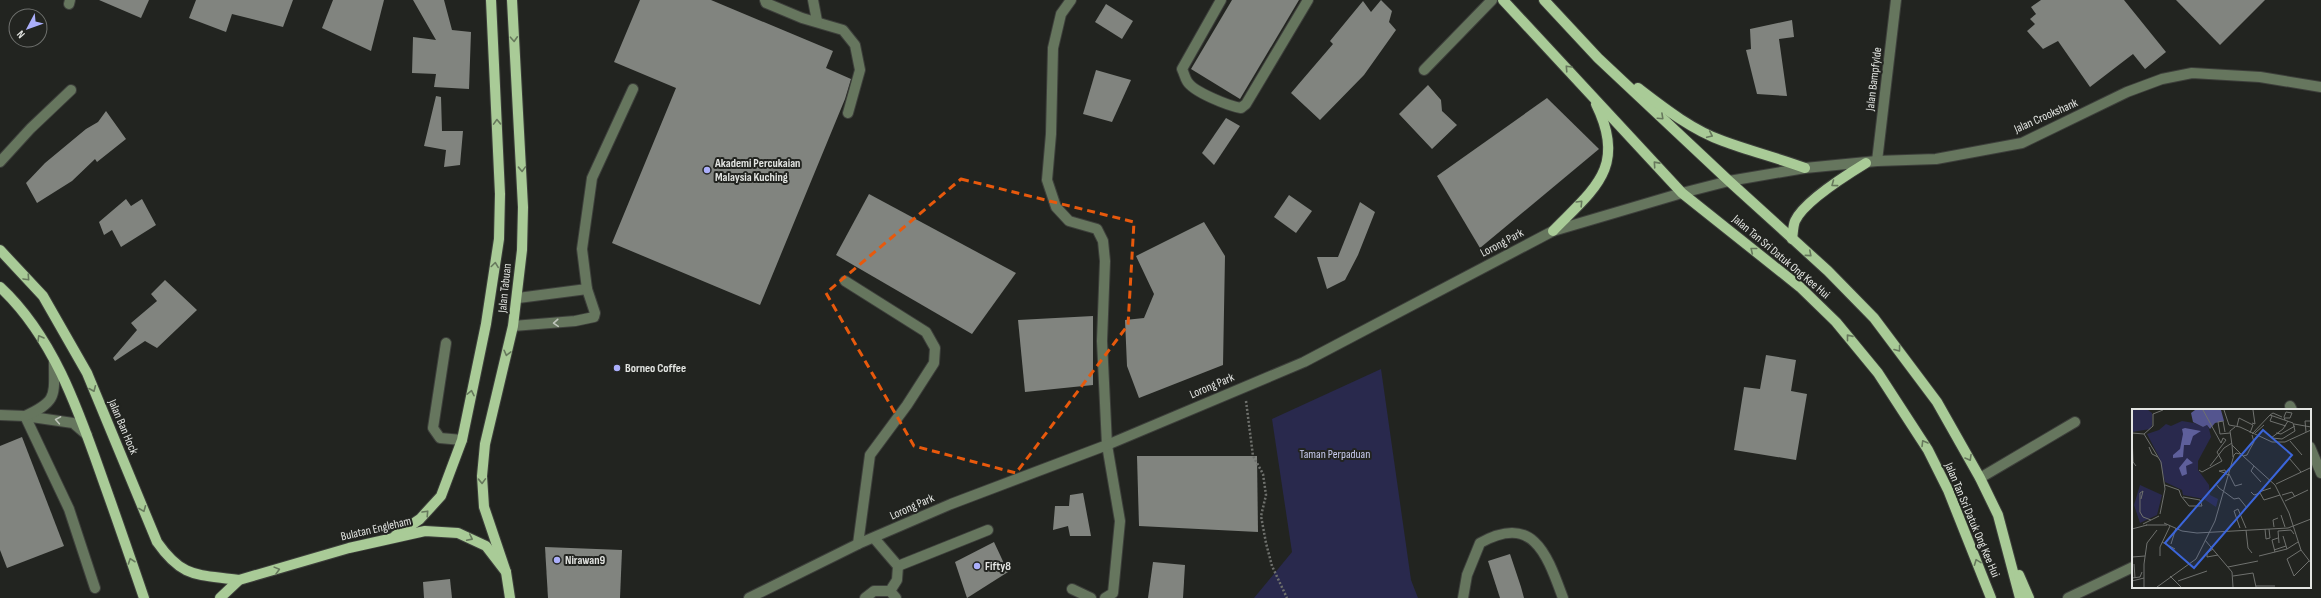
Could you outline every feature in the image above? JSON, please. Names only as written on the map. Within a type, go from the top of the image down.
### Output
[{"type":"main road","name":"Jalan Tabuan","points":[[396,536],[420,519],[441,496],[462,440],[486,324],[499,239],[500,194],[491,0]]},
{"type":"main road","name":"Jalan Tabuan","points":[[506,572],[484,507],[482,476],[485,444],[514,326],[518,298],[523,207],[512,0]]},
{"type":"main road","name":"Jalan Tan Sri Datuk Ong Kee Hui","points":[[1503,0],[1591,93],[1682,193],[1800,287],[1836,322],[1878,373],[1928,450],[1948,490],[1991,598]]},
{"type":"main road","name":"Jalan Tan Sri Datuk Ong Kee Hui","points":[[1544,0],[1598,58],[1728,181],[1828,271],[1874,318],[1937,402],[1980,478],[1998,515],[2020,598]]},
{"type":"main road","points":[[1598,58],[1695,128],[1723,141],[1775,156],[1805,168]]},
{"type":"main road","points":[[1553,231],[1592,191],[1605,168],[1610,146],[1605,122],[1591,93]]},
{"type":"main road","points":[[1792,239],[1795,220],[1807,207],[1836,183],[1866,163]]},
{"type":"main road","name":"Jalan Ban Hock","points":[[0,250],[43,296],[87,373],[156,542],[170,560],[187,573],[239,580]]},
{"type":"main road","points":[[0,287],[14,300],[36,330],[72,397],[87,435],[144,598]]},
{"type":"main road","name":"Bulatan Engleham","points":[[220,598],[239,580],[396,536],[425,531],[458,533],[486,546],[506,572],[510,598]]},
{"type":"main road","points":[[2009,555],[2029,598]]},
{"type":"street","points":[[813,0],[817,21]]},
{"type":"street","points":[[1071,0],[1061,14],[1053,48],[1051,134],[1047,180],[1056,207],[1069,220],[1097,229],[1103,240],[1105,261],[1102,341],[1107,445],[1120,521],[1113,593],[1105,598]]},
{"type":"street","points":[[1221,0],[1182,69],[1187,82],[1196,89],[1233,107],[1241,108],[1246,104],[1308,0]]},
{"type":"street","points":[[1424,70],[1492,0]]},
{"type":"street","name":"Jalan Bampfylde","points":[[1877,161],[1896,0]]},
{"type":"street","points":[[763,1],[802,18],[817,21],[843,30],[855,45],[860,70],[848,113]]},
{"type":"street","name":"Jalan Crookshank","points":[[1682,193],[1728,181],[1805,168],[1877,161],[1936,159],[2022,143],[2127,92],[2162,79],[2192,73],[2260,77],[2321,87]]},
{"type":"street","points":[[514,326],[575,321],[594,317],[595,313],[588,289],[582,249],[592,178],[633,89]]},
{"type":"street","points":[[0,162],[31,128],[71,90]]},
{"type":"street","name":"Lorong Park","points":[[749,598],[858,544],[951,504],[1107,445],[1304,362],[1553,231],[1682,193]]},
{"type":"street","points":[[844,281],[926,332],[935,348],[934,363],[908,405],[870,455],[858,544]]},
{"type":"street","points":[[518,298],[588,289]]},
{"type":"street","points":[[446,343],[433,428],[440,438],[462,440]]},
{"type":"street","points":[[25,416],[45,407],[52,398],[54,387],[54,361]]},
{"type":"street","points":[[0,414],[73,423],[87,435]]},
{"type":"street","points":[[25,416],[69,510],[95,588]]},
{"type":"street","points":[[1980,478],[2075,422]]},
{"type":"street","points":[[2311,449],[2321,473]]},
{"type":"street","points":[[898,566],[988,530]]},
{"type":"street","points":[[1463,598],[1467,575],[1480,542],[1504,532],[1518,532],[1532,538],[1548,560],[1563,598]]},
{"type":"street","points":[[865,598],[874,591],[893,595],[897,580],[898,566],[874,538]]},
{"type":"street","points":[[2068,598],[2132,567]]},
{"type":"street","points":[[1072,589],[1091,598]]},
{"type":"path","points":[[1244,386],[1253,456],[1263,474],[1266,495],[1261,516],[1266,543],[1272,566],[1287,598]]},
{"type":"highlighted area","points":[[961,179],[1134,222],[1128,325],[1016,473],[914,446],[826,293]]},
{"type":"green space","name":"Taman Perpaduan","points":[[1381,369],[1411,580],[1418,598],[1254,598],[1292,552],[1272,419]]},
{"type":"building","points":[[99,0],[149,0],[141,18]]},
{"type":"building","points":[[196,0],[293,0],[283,27],[232,14],[226,32],[189,18]]},
{"type":"building","points":[[333,0],[384,0],[371,51],[322,28]]},
{"type":"building","points":[[413,0],[444,0],[452,30],[471,32],[469,89],[434,87],[436,74],[412,73],[413,37],[436,40]]},
{"type":"building","points":[[640,0],[711,0],[833,51],[826,68],[851,79],[845,99],[760,305],[612,243],[676,88],[614,62]]},
{"type":"building","points":[[1232,0],[1299,0],[1240,99],[1191,69]]},
{"type":"building","points":[[1381,0],[1392,11],[1389,22],[1396,30],[1364,75],[1320,120],[1291,93],[1333,44],[1330,41],[1363,1],[1371,12]]},
{"type":"building","points":[[2041,0],[2124,0],[2166,52],[2145,69],[2133,54],[2090,87],[2058,41],[2043,49],[2027,31],[2035,24],[2030,19],[2036,14],[2031,7]]},
{"type":"building","points":[[2176,0],[2265,0],[2220,45]]},
{"type":"building","points":[[1106,4],[1133,21],[1122,39],[1095,22]]},
{"type":"building","points":[[1792,20],[1794,37],[1779,39],[1787,96],[1757,94],[1746,50],[1751,49],[1750,29]]},
{"type":"building","points":[[1096,70],[1131,80],[1112,122],[1083,114]]},
{"type":"building","points":[[1428,85],[1441,100],[1442,111],[1457,125],[1432,149],[1399,114]]},
{"type":"building","points":[[436,96],[441,97],[442,131],[463,131],[460,165],[444,167],[446,150],[424,146]]},
{"type":"building","points":[[1547,98],[1599,149],[1480,248],[1437,176]]},
{"type":"building","points":[[106,111],[126,139],[97,162],[95,159],[72,181],[37,203],[26,183],[45,163],[86,129],[98,122]]},
{"type":"building","points":[[1226,118],[1240,126],[1214,165],[1202,153]]},
{"type":"building","points":[[869,194],[1016,273],[972,334],[836,255]]},
{"type":"building","points":[[1289,195],[1312,211],[1296,233],[1274,217]]},
{"type":"building","points":[[126,199],[131,206],[142,199],[156,225],[121,247],[112,230],[104,235],[99,222]]},
{"type":"building","points":[[1360,202],[1375,212],[1358,255],[1345,280],[1327,289],[1317,257],[1338,257]]},
{"type":"building","points":[[1204,222],[1225,256],[1223,365],[1139,398],[1127,366],[1125,320],[1144,318],[1154,294],[1136,256]]},
{"type":"building","points":[[165,280],[197,310],[157,348],[145,341],[115,361],[113,358],[137,330],[131,323],[157,301],[151,294]]},
{"type":"building","points":[[1093,316],[1093,385],[1025,392],[1018,320]]},
{"type":"building","points":[[1766,355],[1796,360],[1791,391],[1807,394],[1796,460],[1734,450],[1744,387],[1760,389]]},
{"type":"building","points":[[22,437],[64,546],[7,568],[0,550],[0,446]]},
{"type":"building","points":[[1137,456],[1257,456],[1258,532],[1139,526]]},
{"type":"building","points":[[1083,493],[1091,536],[1070,536],[1068,526],[1053,530],[1055,506],[1069,506],[1070,495]]},
{"type":"building","points":[[994,542],[1008,572],[967,598],[955,562]]},
{"type":"building","points":[[545,547],[622,550],[620,598],[548,598]]},
{"type":"building","points":[[1510,554],[1524,598],[1500,598],[1488,561]]},
{"type":"building","points":[[1153,562],[1185,565],[1183,598],[1148,598]]},
{"type":"building","points":[[450,579],[452,598],[424,598],[423,582]]},
{"type":"place","name":"Akademi Percukaian Malaysia Kuching","points":[[707,170]]},
{"type":"place","name":"Borneo Coffee","points":[[617,368]]},
{"type":"place","name":"Nirawan9","points":[[557,560]]},
{"type":"place","name":"Fifty8","points":[[977,566]]}]
